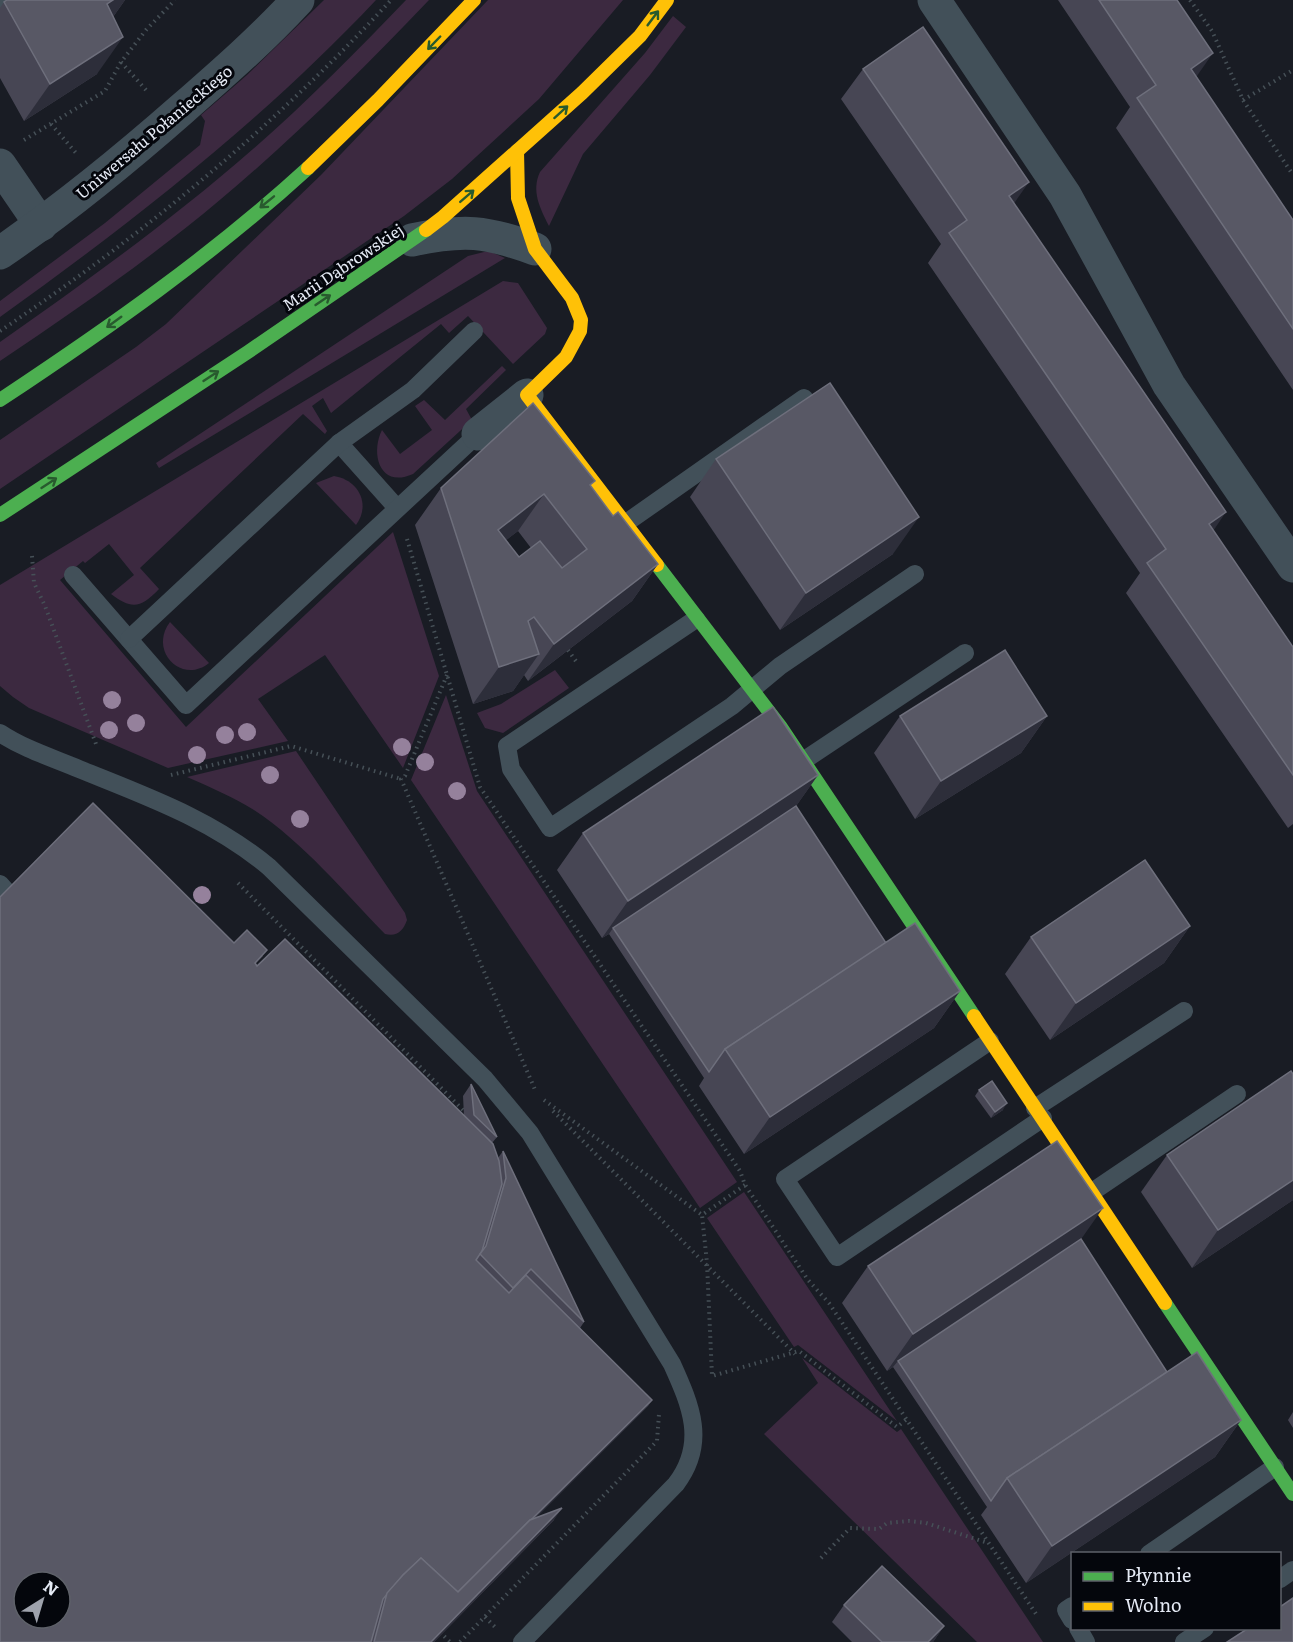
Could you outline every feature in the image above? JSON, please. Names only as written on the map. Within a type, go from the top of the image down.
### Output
[{"type":"street","points":[[0,400],[156,291],[277,194],[387,91],[474,0]]},
{"type":"street","name":"Marii Dąbrowskiej","points":[[3,515],[412,240],[469,195],[582,93],[640,36],[667,0]]},
{"type":"street","points":[[934,0],[1065,195],[1168,385],[1293,566]]},
{"type":"street","name":"Uniwersału Połanieckiego","points":[[0,253],[90,188],[142,144],[245,54],[290,3]]},
{"type":"street","points":[[478,434],[527,395],[566,357],[580,331],[581,320],[578,308],[535,249],[518,198],[518,151]]},
{"type":"street","points":[[1,169],[41,225]]},
{"type":"street","points":[[412,240],[438,234],[462,232],[494,235],[535,249]]},
{"type":"street","points":[[527,395],[626,523],[696,620],[753,689],[1293,1494]]},
{"type":"lane","points":[[0,5],[8,0]]},
{"type":"lane","points":[[129,639],[339,443],[413,390],[474,331]]},
{"type":"lane","points":[[626,523],[804,398]]},
{"type":"lane","points":[[73,575],[186,705],[478,434]]},
{"type":"lane","points":[[339,443],[397,508]]},
{"type":"lane","points":[[696,620],[507,746],[511,769],[550,828],[732,706],[780,666],[915,574]]},
{"type":"lane","points":[[803,761],[965,653]]},
{"type":"lane","points":[[0,733],[29,748],[170,806],[209,825],[243,845],[269,867],[485,1079],[517,1115],[662,1347],[684,1389],[693,1423],[694,1446],[689,1464],[676,1484],[661,1500],[522,1642]]},
{"type":"lane","points":[[990,1041],[785,1179],[837,1257],[1184,1011]]},
{"type":"lane","points":[[1092,1192],[1237,1094]]},
{"type":"lane","points":[[1152,1552],[1275,1467]]},
{"type":"lane","points":[[1071,1607],[1066,1610],[1071,1618]]},
{"type":"lane","points":[[1184,1642],[1202,1630]]},
{"type":"path","points":[[22,141],[105,91],[127,54],[175,0]]},
{"type":"path","points":[[0,330],[121,243],[224,161],[346,48],[392,0]]},
{"type":"path","points":[[1190,0],[1212,31],[1243,100],[1293,175]]},
{"type":"path","points":[[1243,100],[1293,70]]},
{"type":"path","points":[[405,531],[466,746],[480,787],[740,1171],[745,1185],[808,1280],[829,1303],[1042,1622]]},
{"type":"path","points":[[32,556],[34,583],[45,606],[97,747]]},
{"type":"path","points":[[401,779],[405,776],[447,675]]},
{"type":"path","points":[[164,777],[291,746],[401,779],[538,1096],[707,1263],[795,1354]]},
{"type":"path","points":[[231,877],[474,1120]]},
{"type":"path","points":[[538,1096],[702,1215],[707,1263],[712,1376],[799,1351],[897,1427],[907,1419]]},
{"type":"path","points":[[702,1215],[745,1185]]},
{"type":"path","points":[[460,1642],[657,1441],[659,1412]]},
{"type":"path","points":[[821,1558],[850,1528],[879,1529],[887,1523],[909,1521],[926,1523],[990,1544]]},
{"type":"path","points":[[485,1617],[504,1635]]},
{"type":"path","points":[[434,1626],[450,1642]]},
{"type":"shaded area","points":[[324,0],[376,0],[288,87],[196,168],[0,317],[0,301],[105,223],[200,145],[205,121],[201,115],[247,75]]},
{"type":"shaded area","points":[[406,0],[429,0],[379,52],[275,152],[195,221],[140,263],[0,361],[0,342],[129,249],[223,175],[312,95]]},
{"type":"shaded area","points":[[488,0],[623,0],[539,99],[452,179],[404,216],[0,489],[0,440],[166,324],[321,175]]},
{"type":"shaded area","points":[[673,16],[686,27],[650,75],[583,154],[549,226],[537,193],[537,179],[540,172],[645,53]]},
{"type":"shaded area","points":[[491,252],[505,258],[159,468],[156,463],[468,256]]},
{"type":"shaded area","points":[[503,281],[518,283],[547,328],[545,334],[513,364],[468,316],[449,333],[441,324],[331,413],[323,398],[312,406],[327,431],[325,434],[303,414],[140,568],[159,589],[147,600],[136,605],[125,603],[111,594],[134,575],[109,544],[60,580],[186,727],[393,532],[439,676],[403,768],[325,655],[258,699],[288,741],[168,768],[29,708],[0,686],[0,585]]},
{"type":"shaded area","points":[[502,366],[506,370],[466,409],[472,420],[413,474],[393,477],[386,473],[381,467],[377,449],[382,430],[400,454],[432,430],[415,406],[424,400],[445,420]]},
{"type":"shaded area","points":[[334,476],[343,478],[360,494],[362,509],[356,525],[316,483]]},
{"type":"shaded area","points":[[170,622],[209,663],[199,669],[188,670],[171,662],[163,644],[164,633]]},
{"type":"shaded area","points":[[555,670],[569,688],[503,733],[485,728],[477,713],[501,704]]},
{"type":"shaded area","points":[[446,695],[477,791],[737,1182],[700,1208],[411,780]]},
{"type":"shaded area","points":[[296,751],[405,913],[407,920],[399,932],[393,935],[385,934],[323,869],[272,823],[238,801],[187,777]]},
{"type":"shaded area","points":[[744,1192],[897,1421],[798,1345],[794,1347],[707,1218]]},
{"type":"shaded area","points":[[802,1358],[897,1432],[901,1429],[1043,1642],[977,1642],[764,1434],[818,1383]]},
{"type":"building","points":[[7,0],[113,0],[107,4],[123,37],[50,84],[4,2]]},
{"type":"building","points":[[1099,0],[1177,0],[1213,53],[1191,69],[1293,220],[1293,329],[1137,98],[1156,85]]},
{"type":"building","points":[[923,27],[1029,182],[1009,196],[1226,512],[1209,524],[1293,647],[1293,775],[1147,563],[1166,549],[949,233],[967,220],[863,69]]},
{"type":"building","points":[[830,383],[919,517],[806,593],[716,459]]},
{"type":"building","points":[[533,403],[595,481],[590,485],[613,516],[618,512],[658,564],[554,644],[534,617],[528,621],[539,654],[499,667],[441,488]],"holes":[[[544,494],[587,549],[562,568],[540,541],[519,557],[498,530]]]},
{"type":"building","points":[[1005,650],[1047,716],[941,781],[900,716]]},
{"type":"building","points":[[773,707],[818,775],[628,901],[583,833]]},
{"type":"building","points":[[93,803],[234,943],[247,930],[267,950],[255,963],[257,966],[285,939],[493,1144],[499,1161],[502,1184],[482,1251],[476,1260],[509,1293],[526,1275],[652,1400],[458,1592],[421,1558],[383,1599],[371,1642],[0,1642],[0,897]]},
{"type":"building","points":[[796,806],[886,943],[725,1049],[709,1072],[613,928]]},
{"type":"building","points":[[1145,860],[1190,926],[1076,1003],[1031,937]]},
{"type":"building","points":[[915,923],[960,991],[770,1117],[725,1049]]},
{"type":"building","points":[[1291,1071],[1293,1074],[1293,1180],[1218,1230],[1167,1155]]},
{"type":"building","points":[[992,1081],[1007,1103],[995,1112],[979,1090]]},
{"type":"building","points":[[471,1084],[497,1137],[474,1115]]},
{"type":"building","points":[[1057,1141],[1103,1208],[913,1334],[868,1266]]},
{"type":"building","points":[[503,1151],[584,1322],[531,1269],[513,1288],[480,1254],[486,1246],[506,1178]]},
{"type":"building","points":[[1081,1239],[1167,1372],[1007,1478],[991,1501],[898,1361]]},
{"type":"building","points":[[1197,1352],[1241,1420],[1052,1546],[1007,1478]]},
{"type":"building","points":[[562,1508],[431,1642],[374,1642],[387,1593],[421,1558],[458,1592],[530,1520]]},
{"type":"building","points":[[882,1566],[944,1626],[928,1642],[882,1642],[844,1605]]},
{"type":"building","points":[[1293,1598],[1293,1642],[1227,1642],[1245,1630],[1281,1630],[1281,1606]]},
{"type":"traffic: fast","points":[[0,400],[80,346],[197,261],[308,168]]},
{"type":"traffic: fast","points":[[0,515],[248,352],[426,230]]},
{"type":"traffic: fast","points":[[657,565],[780,726],[974,1016]]},
{"type":"traffic: fast","points":[[1165,1303],[1293,1494]]},
{"type":"traffic: slow","points":[[308,168],[378,100],[474,0]]},
{"type":"traffic: slow","points":[[426,230],[582,93],[640,36],[667,0]]},
{"type":"traffic: slow","points":[[517,151],[518,198],[535,249],[572,298],[581,320],[580,331],[566,357],[527,395],[657,565]]},
{"type":"traffic: slow","points":[[974,1016],[1165,1303]]}]
